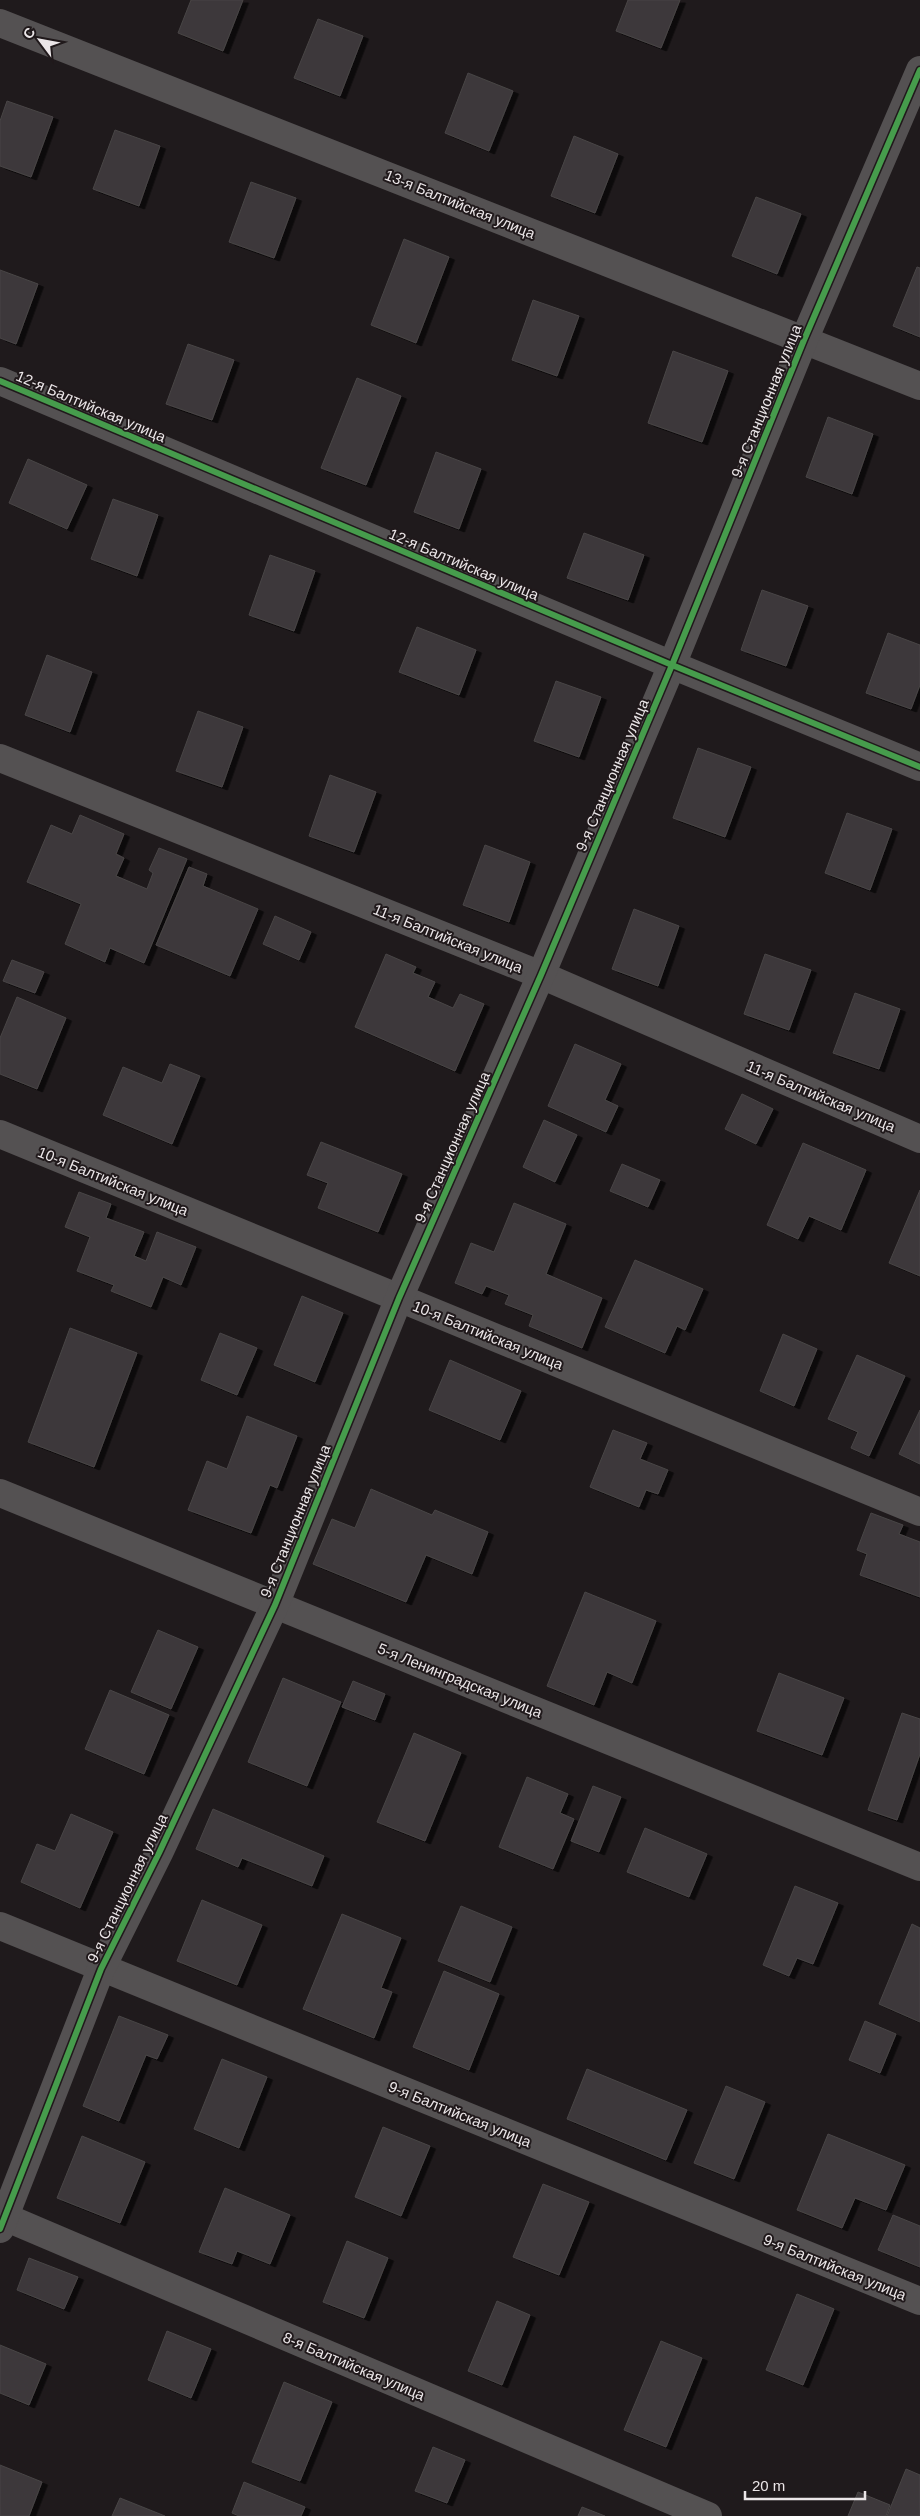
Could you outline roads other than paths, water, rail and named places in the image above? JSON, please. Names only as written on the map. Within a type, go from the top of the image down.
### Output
[{"type":"street","name":"13-я Балтийская улица","points":[[0,23],[920,386]]},
{"type":"street","name":"9-я Станционная улица","points":[[2,2221],[101,1969],[159,1853],[275,1605],[399,1298],[541,974],[672,665],[804,340],[920,70]]},
{"type":"street","name":"12-я Балтийская улица","points":[[0,381],[672,665],[920,767]]},
{"type":"street","name":"11-я Балтийская улица","points":[[0,758],[541,974],[920,1139]]},
{"type":"street","name":"10-я Балтийская улица","points":[[0,1134],[920,1512]]},
{"type":"street","name":"5-я Ленинградская улица","points":[[0,1492],[920,1867]]},
{"type":"street","name":"9-я Балтийская улица","points":[[0,1926],[101,1969],[920,2301]]},
{"type":"street","name":"8-я Балтийская улица","points":[[2,2221],[708,2516]]}]
